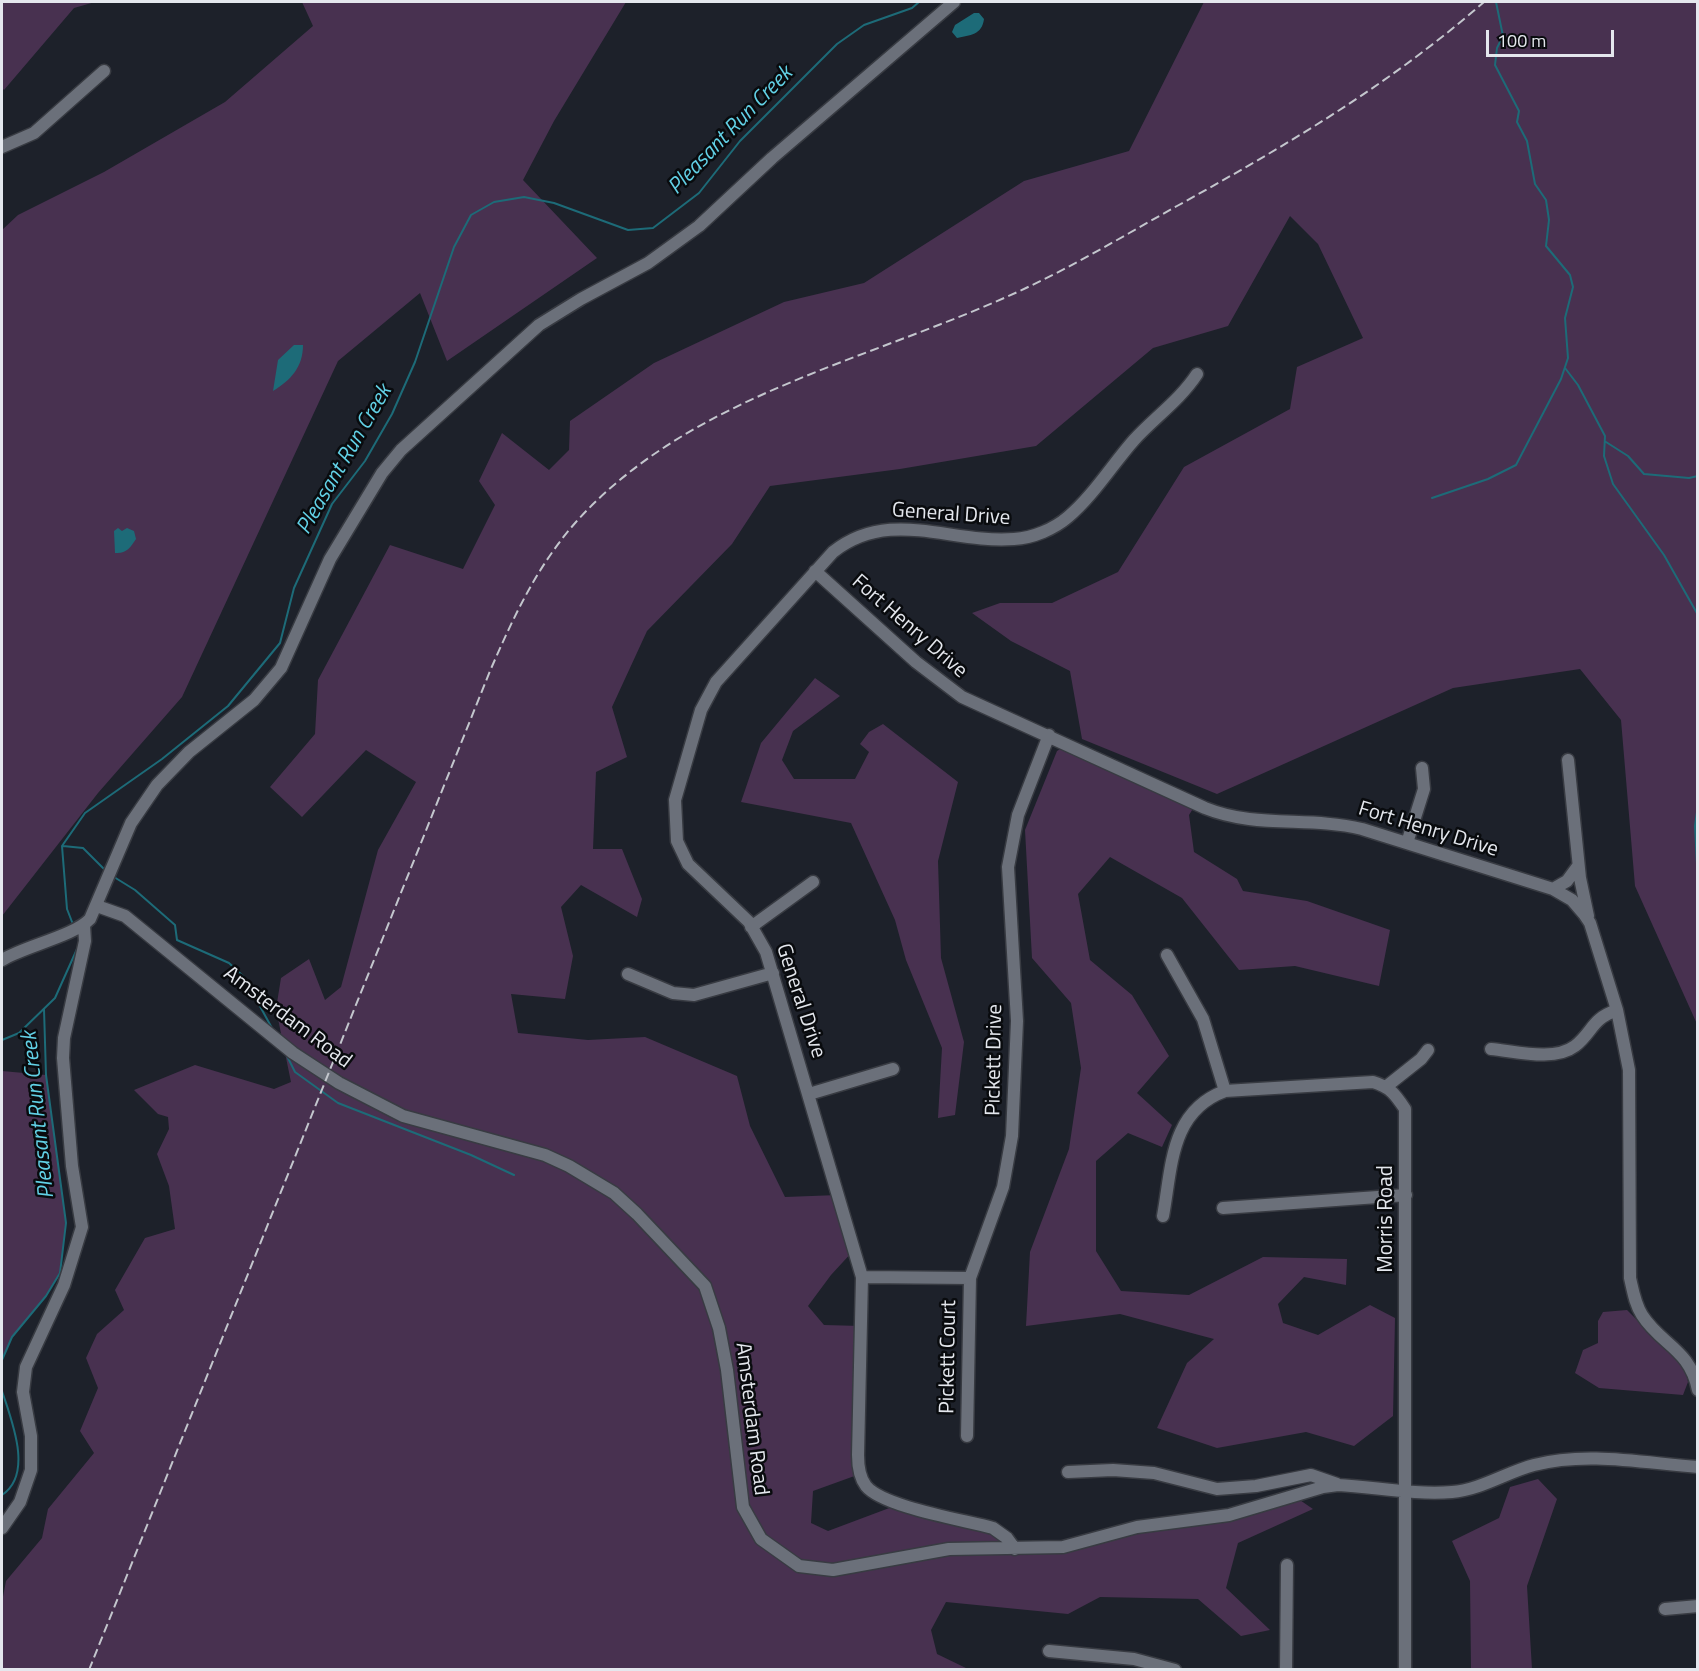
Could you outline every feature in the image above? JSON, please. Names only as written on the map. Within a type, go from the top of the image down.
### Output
[{"type":"street","points":[[2,960],[82,926],[97,906],[131,823],[157,785],[189,752],[254,700],[281,668],[330,559],[382,473],[401,450],[539,325],[581,298],[662,255],[699,226],[772,158],[954,2]]},
{"type":"street","points":[[2,147],[34,134],[104,70]]},
{"type":"street","name":"General Drive","points":[[1015,1549],[1007,1538],[993,1528],[883,1498],[863,1481],[858,1467],[861,1277],[766,952],[751,927],[688,864],[677,841],[675,800],[701,710],[717,682],[815,571],[843,544],[875,530],[900,528],[988,540],[1016,539],[1039,534],[1058,524],[1075,510],[1135,440],[1187,390],[1197,374]]},
{"type":"street","name":"Fort Henry Drive","points":[[815,571],[942,684],[981,708],[1049,735],[1220,814],[1260,822],[1333,822],[1553,889],[1572,900],[1590,923],[1617,1010],[1629,1070],[1630,1278],[1641,1313],[1686,1359],[1698,1390]]},
{"type":"street","name":"Pickett Drive","points":[[970,1278],[1003,1186],[1012,1136],[1017,1021],[1008,867],[1018,815],[1049,735]]},
{"type":"street","points":[[1568,760],[1578,866],[1590,923]]},
{"type":"street","points":[[1407,843],[1424,789],[1422,768]]},
{"type":"street","points":[[1553,889],[1568,881],[1578,866]]},
{"type":"street","points":[[751,927],[813,882]]},
{"type":"street","name":"Amsterdam Road","points":[[97,906],[125,916],[293,1053],[339,1083],[403,1116],[553,1158],[590,1177],[637,1214],[701,1279],[712,1301],[728,1370],[743,1507],[761,1539],[788,1560],[810,1569],[833,1570],[949,1548],[1063,1547],[1137,1527],[1211,1519],[1300,1492],[1338,1485],[1455,1492],[1534,1465],[1563,1460],[1593,1459],[1697,1466]]},
{"type":"street","points":[[2,1528],[20,1502],[31,1470],[31,1436],[23,1392],[26,1367],[64,1286],[82,1227],[72,1166],[63,1058],[64,1038],[85,941],[82,926]]},
{"type":"street","points":[[1167,956],[1203,1019],[1225,1091]]},
{"type":"street","points":[[628,974],[673,993],[694,995],[773,973]]},
{"type":"street","points":[[1491,1049],[1551,1054],[1566,1051],[1580,1041],[1598,1018],[1617,1010]]},
{"type":"street","points":[[1163,1216],[1176,1143],[1181,1129],[1197,1106],[1208,1097],[1225,1091],[1341,1083],[1373,1082],[1387,1086],[1421,1059],[1428,1050]]},
{"type":"street","points":[[809,1094],[893,1069]]},
{"type":"street","name":"Morris Road","points":[[1387,1086],[1405,1109],[1405,1670]]},
{"type":"street","points":[[1223,1208],[1406,1195]]},
{"type":"street","points":[[861,1277],[970,1278]]},
{"type":"street","name":"Pickett Court","points":[[967,1436],[970,1278]]},
{"type":"street","points":[[1068,1472],[1113,1470],[1154,1473],[1216,1489],[1256,1486],[1311,1475],[1338,1485]]},
{"type":"street","points":[[1286,1670],[1287,1565]]},
{"type":"street","points":[[1665,1609],[1698,1606]]},
{"type":"street","points":[[1049,1651],[1134,1659],[1175,1670]]},
{"type":"shaded area","points":[[2,2],[95,2],[74,8],[4,90],[2,88]]},
{"type":"shaded area","points":[[302,2],[626,2],[554,121],[523,180],[597,258],[447,361],[420,293],[338,361],[182,697],[98,793],[2,916],[2,230],[18,215],[104,172],[225,102],[313,26]]},
{"type":"shaded area","points":[[1204,2],[1697,2],[1697,1024],[1635,886],[1621,720],[1580,669],[1453,688],[1217,794],[1082,739],[1070,671],[1011,641],[972,613],[1000,603],[1052,603],[1118,572],[1184,467],[1290,409],[1297,367],[1363,338],[1318,244],[1290,216],[1228,326],[1153,348],[1036,446],[900,469],[770,486],[732,544],[647,631],[612,707],[627,757],[596,772],[593,849],[622,849],[642,899],[637,917],[581,885],[561,907],[573,956],[565,999],[511,994],[518,1033],[588,1040],[645,1037],[737,1076],[750,1126],[785,1197],[838,1195],[854,1250],[831,1275],[808,1306],[824,1325],[861,1326],[860,1474],[813,1491],[811,1523],[828,1531],[900,1504],[993,1528],[1015,1549],[1203,1520],[1291,1494],[1313,1509],[1238,1543],[1226,1588],[1270,1630],[1241,1636],[1198,1599],[1100,1597],[1068,1614],[946,1602],[931,1630],[937,1654],[968,1669],[2,1670],[2,1602],[6,1581],[42,1538],[48,1509],[94,1453],[80,1431],[98,1388],[86,1358],[97,1334],[124,1310],[115,1290],[145,1238],[175,1229],[169,1186],[157,1154],[169,1129],[168,1117],[158,1114],[134,1090],[195,1065],[274,1089],[291,1082],[276,1009],[281,978],[309,959],[325,1000],[341,987],[378,850],[416,782],[366,750],[302,817],[270,787],[315,734],[318,680],[390,545],[463,569],[495,505],[479,481],[502,433],[549,470],[569,450],[570,421],[654,363],[784,302],[864,283],[1024,181],[1129,151]]},
{"type":"shaded area","points":[[815,678],[840,696],[793,731],[782,760],[794,779],[855,779],[869,752],[860,744],[869,732],[883,724],[958,782],[938,861],[941,958],[964,1042],[955,1115],[938,1118],[942,1048],[906,960],[895,920],[851,823],[741,802],[761,743]]},
{"type":"shaded area","points":[[1068,744],[1196,804],[1189,815],[1194,852],[1237,879],[1243,891],[1307,901],[1390,930],[1379,986],[1295,966],[1239,970],[1182,898],[1110,857],[1078,894],[1090,960],[1132,995],[1169,1056],[1137,1093],[1172,1125],[1162,1147],[1128,1133],[1096,1161],[1096,1251],[1121,1291],[1189,1295],[1263,1257],[1347,1259],[1346,1285],[1304,1277],[1278,1304],[1283,1323],[1318,1335],[1370,1305],[1395,1318],[1393,1416],[1354,1446],[1306,1432],[1217,1448],[1157,1428],[1187,1363],[1214,1339],[1120,1314],[1026,1326],[1030,1252],[1069,1149],[1081,1068],[1071,1003],[1032,958],[1025,830],[1057,751]]},
{"type":"shaded area","points":[[2,1071],[46,1075],[66,1223],[60,1273],[46,1296],[12,1337],[2,1360]]},
{"type":"shaded area","points":[[1627,1310],[1685,1368],[1688,1382],[1683,1395],[1599,1388],[1575,1373],[1583,1350],[1598,1343],[1598,1321],[1603,1312]]},
{"type":"shaded area","points":[[1538,1479],[1557,1499],[1527,1586],[1532,1669],[1471,1669],[1470,1581],[1452,1541],[1499,1518],[1510,1487]]},
{"type":"water","points":[[974,13],[979,13],[984,19],[981,28],[971,35],[957,38],[952,32],[955,25]]},
{"type":"water","points":[[294,345],[303,345],[301,360],[295,372],[273,391],[278,360]]},
{"type":"water","points":[[118,528],[122,531],[127,528],[134,531],[136,539],[127,550],[115,553],[114,531]]},
{"type":"waterway","name":"Pleasant Run Creek","points":[[74,927],[67,909],[62,846],[85,813],[162,759],[228,706],[280,643],[294,588],[332,504],[365,461],[392,414],[415,362],[454,247],[471,215],[494,202],[524,197],[554,203],[628,230],[653,228],[699,193],[740,141],[837,44],[864,25],[912,8],[919,2]]},
{"type":"waterway","points":[[1432,498],[1488,479],[1516,465],[1561,379],[1568,358],[1565,318],[1573,287],[1570,275],[1546,246],[1549,220],[1546,200],[1535,184],[1527,141],[1517,122],[1519,111],[1495,65],[1497,48],[1503,36],[1496,2]]},
{"type":"waterway","points":[[1565,368],[1578,385],[1605,436],[1604,456],[1613,484],[1664,555],[1698,615]]},
{"type":"waterway","points":[[1606,442],[1628,456],[1644,474],[1689,478],[1698,476]]},
{"type":"waterway","points":[[1698,805],[1695,826],[1698,883]]},
{"type":"waterway","points":[[63,846],[83,848],[107,872]]},
{"type":"waterway","points":[[114,877],[135,890],[175,925],[177,940],[229,963],[244,977],[273,1030]]},
{"type":"waterway","name":"Pleasant Run Creek","points":[[2,1040],[19,1033],[55,998],[77,949]]},
{"type":"waterway","name":"Pleasant Run Creek","points":[[2,1360],[12,1337],[46,1296],[60,1273],[66,1223],[46,1075],[44,1009]]},
{"type":"waterway","points":[[286,1054],[295,1072],[338,1103],[471,1155],[514,1175]]},
{"type":"waterway","name":"Pleasant Run Creek","points":[[2,1391],[14,1431],[18,1460],[17,1474],[12,1486],[2,1495]]},
{"type":"railway","points":[[89,1670],[490,671],[517,612],[538,575],[549,556],[576,522],[622,478],[674,441],[729,410],[1026,288],[1083,259],[1218,183],[1297,137],[1374,87],[1484,2]]}]
